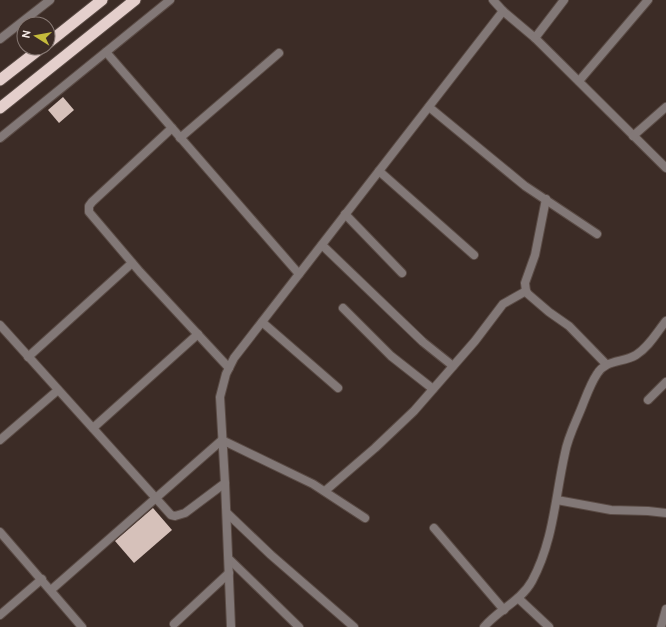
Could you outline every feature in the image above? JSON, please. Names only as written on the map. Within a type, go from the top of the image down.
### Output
[{"type":"highway","points":[[56,37],[102,0]]},
{"type":"highway","points":[[0,108],[135,0]]},
{"type":"highway","points":[[0,80],[31,56]]},
{"type":"street","points":[[0,39],[50,0]]},
{"type":"street","points":[[0,138],[170,0]]},
{"type":"street","points":[[493,0],[503,11],[535,38],[666,168]]},
{"type":"street","points":[[535,38],[564,0]]},
{"type":"street","points":[[579,82],[648,0]]},
{"type":"street","points":[[232,627],[220,397],[226,374],[234,358],[503,11]]},
{"type":"street","points":[[106,52],[299,274]]},
{"type":"street","points":[[180,138],[279,53]]},
{"type":"street","points":[[429,107],[525,186],[598,234]]},
{"type":"street","points":[[633,136],[666,107]]},
{"type":"street","points":[[172,128],[92,202],[89,206],[89,212],[132,262],[229,368]]},
{"type":"street","points":[[379,171],[474,255]]},
{"type":"street","points":[[546,199],[535,255],[525,283],[526,291],[549,312],[569,326],[606,364]]},
{"type":"street","points":[[345,214],[402,274]]},
{"type":"street","points":[[322,245],[423,342],[453,366]]},
{"type":"street","points":[[28,356],[132,262]]},
{"type":"street","points":[[325,491],[375,448],[414,411],[475,341],[503,304],[526,291]]},
{"type":"street","points":[[343,308],[391,356],[434,389]]},
{"type":"street","points":[[484,627],[528,588],[537,570],[550,536],[565,450],[594,378],[601,367],[606,364],[637,355],[646,347],[666,321]]},
{"type":"street","points":[[262,322],[338,388]]},
{"type":"street","points":[[0,325],[171,515],[180,515],[225,483]]},
{"type":"street","points":[[93,428],[198,334]]},
{"type":"street","points":[[648,400],[666,382]]},
{"type":"street","points":[[0,440],[58,390]]},
{"type":"street","points":[[222,440],[313,484],[365,518]]},
{"type":"street","points":[[51,590],[222,440]]},
{"type":"street","points":[[557,500],[611,510],[666,513]]},
{"type":"street","points":[[226,514],[354,627]]},
{"type":"street","points":[[434,528],[504,610]]},
{"type":"street","points":[[0,532],[82,627]]},
{"type":"street","points":[[228,560],[299,627]]},
{"type":"street","points":[[174,624],[229,573]]},
{"type":"street","points":[[0,614],[42,579]]},
{"type":"street","points":[[518,598],[549,627]]},
{"type":"street","points":[[661,627],[666,609]]},
{"type":"building","points":[[63,97],[74,110],[59,123],[48,110]]},
{"type":"building","points":[[153,508],[172,530],[134,563],[115,541]]}]
